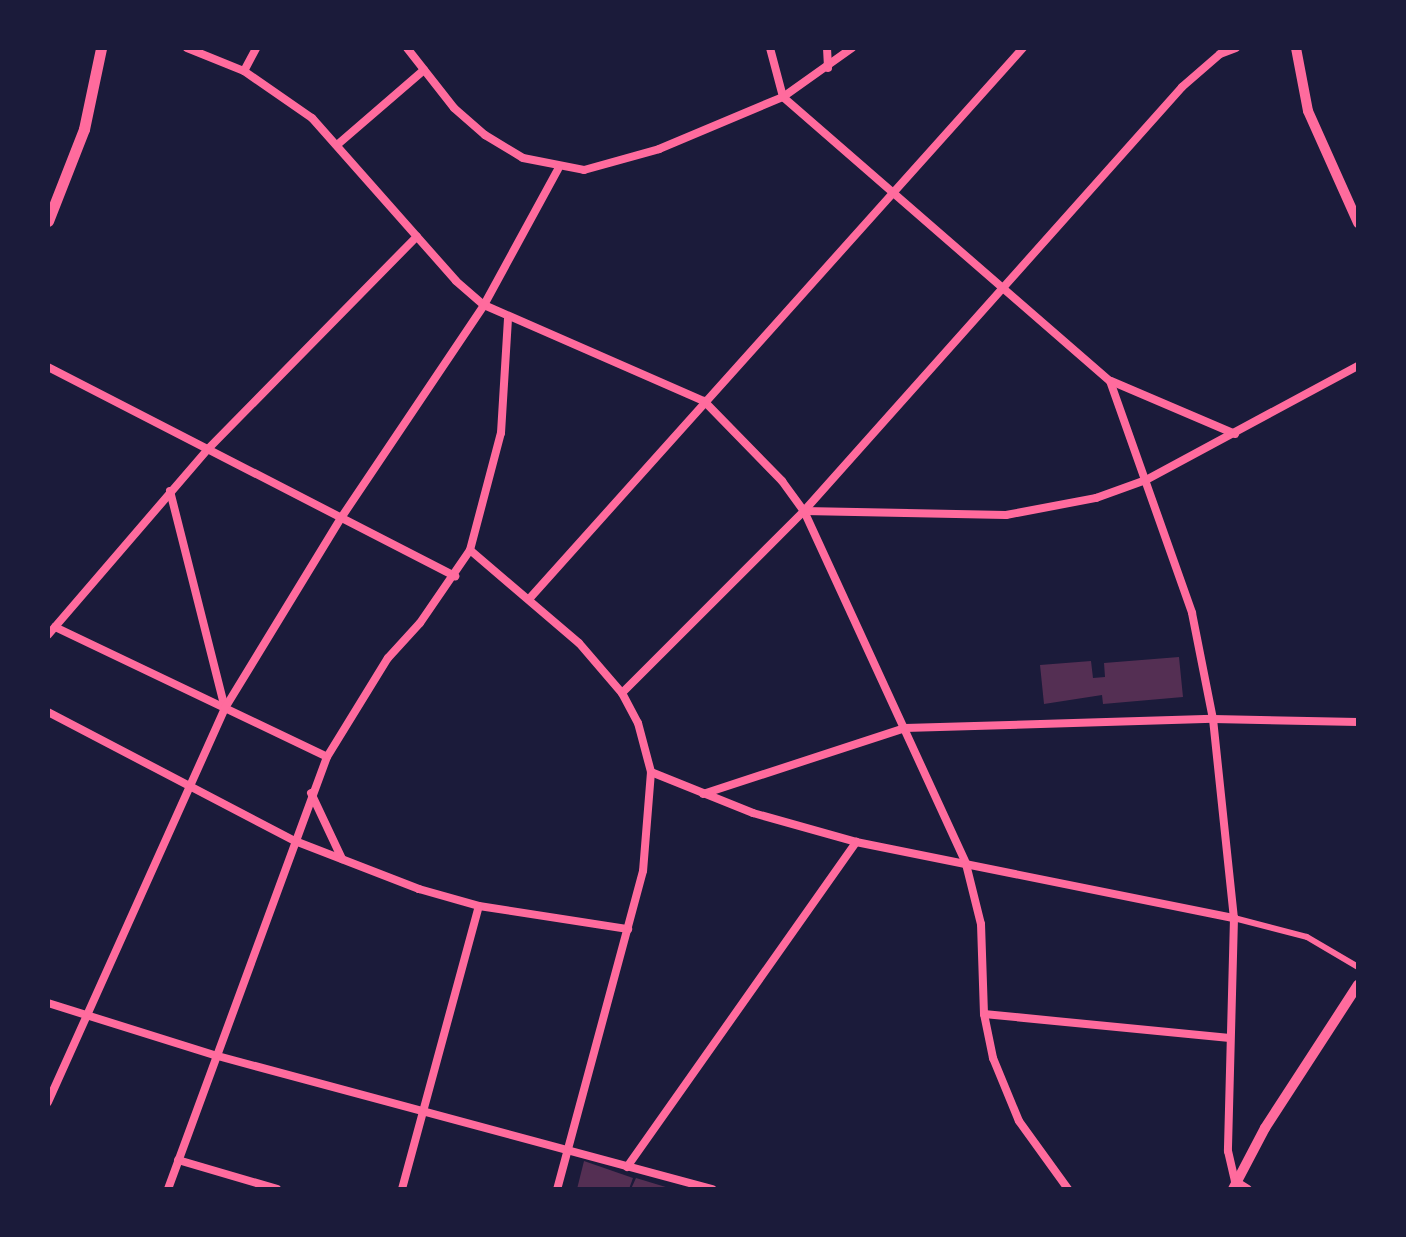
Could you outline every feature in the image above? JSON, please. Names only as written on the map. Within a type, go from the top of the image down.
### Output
[{"type":"main road","points":[[48,221],[84,129],[101,48]]},
{"type":"street","points":[[187,48],[244,71],[283,95],[337,145],[417,236],[484,305],[508,319],[704,401],[759,453],[804,511],[966,864],[981,924],[984,1014],[993,1058],[1019,1121],[1068,1189]]},
{"type":"street","points":[[244,71],[256,48]]},
{"type":"street","points":[[407,48],[454,108],[485,135],[523,158],[558,169],[584,170],[619,162],[783,97],[828,68],[852,48]]},
{"type":"street","points":[[770,48],[783,97],[1005,286],[1110,381],[1235,434]]},
{"type":"street","points":[[827,48],[828,68]]},
{"type":"street","points":[[530,598],[1023,48]]},
{"type":"street","points":[[622,693],[804,511],[1182,87],[1220,54],[1236,48]]},
{"type":"street","points":[[1296,48],[1308,111],[1358,223]]},
{"type":"street","points":[[337,145],[424,70]]},
{"type":"street","points":[[48,1102],[191,790],[225,708],[341,518],[484,305],[558,169]]},
{"type":"street","points":[[48,635],[208,449],[417,236]]},
{"type":"street","points":[[168,1189],[214,1055],[327,757],[388,658],[455,576],[470,550],[501,433],[508,319]]},
{"type":"street","points":[[804,511],[1006,515],[1081,502],[1146,480],[1358,366]]},
{"type":"street","points":[[48,367],[455,576]]},
{"type":"street","points":[[1110,381],[1192,613],[1213,719],[1234,918],[1228,1151],[1234,1185]]},
{"type":"street","points":[[170,491],[225,708]]},
{"type":"street","points":[[470,550],[530,598],[622,693],[638,723],[651,772],[643,871],[557,1189]]},
{"type":"street","points":[[55,627],[327,757]]},
{"type":"street","points":[[48,712],[191,790],[295,841],[343,860],[479,906],[628,929]]},
{"type":"street","points":[[703,794],[905,728],[1213,719],[1358,722]]},
{"type":"street","points":[[651,772],[703,794],[856,842],[1234,918],[1307,937],[1358,967]]},
{"type":"street","points":[[311,793],[343,860]]},
{"type":"street","points":[[627,1167],[856,842]]},
{"type":"street","points":[[402,1189],[479,906]]},
{"type":"street","points":[[1234,1185],[1358,985]]},
{"type":"street","points":[[48,1003],[214,1055],[425,1108],[712,1189]]},
{"type":"street","points":[[984,1014],[1230,1038]]},
{"type":"street","points":[[178,1160],[277,1189]]},
{"type":"street","points":[[1234,1185],[1248,1189]]},
{"type":"building","points":[[1179,657],[1183,697],[1103,704],[1102,695],[1044,704],[1040,665],[1091,661],[1093,678],[1105,677],[1104,663]]},
{"type":"building","points":[[584,1161],[633,1178],[629,1189],[577,1189]]},
{"type":"building","points":[[636,1178],[669,1188],[669,1189],[631,1189]]}]
